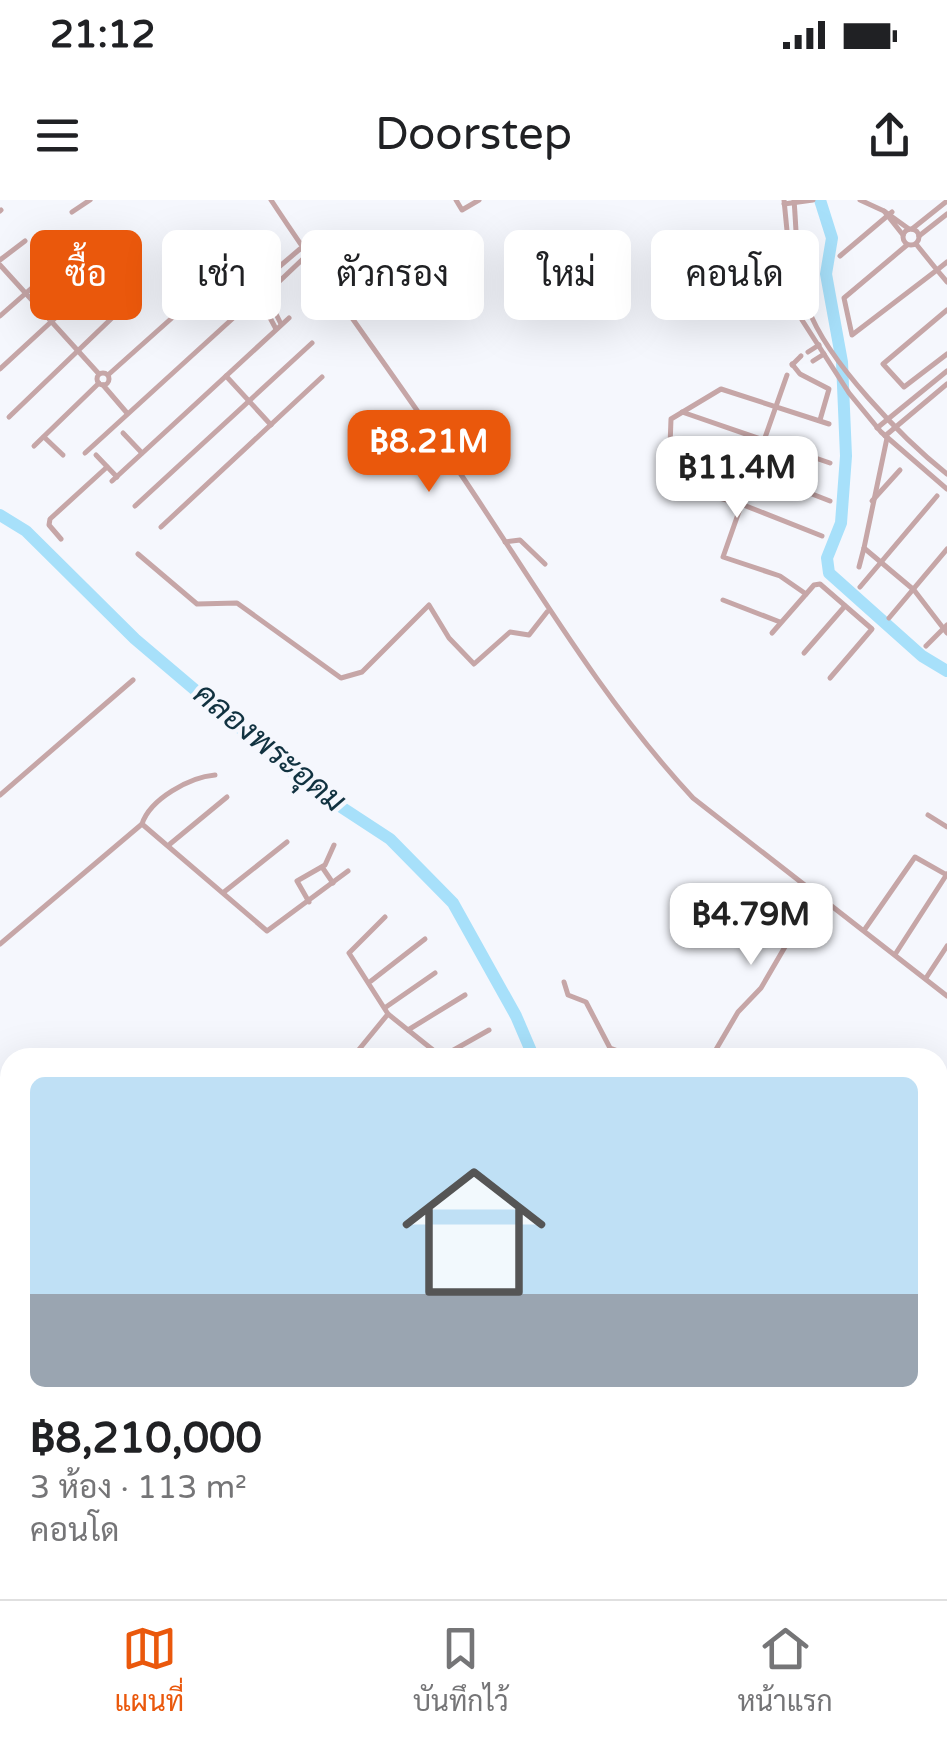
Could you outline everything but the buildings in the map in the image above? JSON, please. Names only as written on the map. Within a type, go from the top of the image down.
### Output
[{"type":"street","points":[[72,212],[90,200]]},
{"type":"street","points":[[271,200],[300,249],[281,261]]},
{"type":"street","points":[[456,200],[462,210],[479,200]]},
{"type":"street","points":[[810,200],[784,202],[793,292],[802,320],[849,393],[878,428],[947,489]]},
{"type":"street","points":[[860,200],[919,236]]},
{"type":"street","points":[[794,201],[804,295],[812,316],[886,420],[947,474]]},
{"type":"street","points":[[903,235],[947,201]]},
{"type":"street","points":[[887,213],[907,245]]},
{"type":"street","points":[[840,256],[887,213]]},
{"type":"street","points":[[916,244],[919,236],[947,214]]},
{"type":"street","points":[[25,241],[0,262],[30,296]]},
{"type":"street","points":[[916,244],[907,245],[844,298],[850,334],[857,334],[947,262]]},
{"type":"street","points":[[916,244],[947,282]]},
{"type":"street","points":[[281,276],[301,261]]},
{"type":"street","points":[[0,316],[30,288]]},
{"type":"street","points":[[947,310],[883,364],[904,387],[947,354]]},
{"type":"street","points":[[96,455],[114,479],[289,318]]},
{"type":"street","points":[[0,368],[51,320],[128,414]]},
{"type":"street","points":[[9,417],[110,320]]},
{"type":"street","points":[[99,374],[108,374],[169,320]]},
{"type":"street","points":[[86,452],[231,320]]},
{"type":"street","points":[[274,320],[278,327]]},
{"type":"street","points":[[351,320],[453,463],[547,612],[693,798],[947,996]]},
{"type":"street","points":[[135,506],[312,343]]},
{"type":"street","points":[[806,594],[780,576],[723,557],[787,374],[818,344]]},
{"type":"street","points":[[794,367],[824,354]]},
{"type":"street","points":[[832,367],[846,366]]},
{"type":"street","points":[[794,367],[829,389],[820,420]]},
{"type":"street","points":[[878,428],[947,371]]},
{"type":"street","points":[[34,446],[109,381],[108,374]]},
{"type":"street","points":[[226,376],[271,426]]},
{"type":"street","points":[[161,527],[322,378]]},
{"type":"street","points":[[859,567],[886,437],[947,384]]},
{"type":"street","points":[[829,424],[722,389],[669,421],[670,446],[753,471],[830,502]]},
{"type":"street","points":[[909,402],[916,409]]},
{"type":"street","points":[[681,412],[830,463]]},
{"type":"street","points":[[123,433],[142,453]]},
{"type":"street","points":[[44,437],[63,455]]},
{"type":"street","points":[[409,466],[426,477],[453,463]]},
{"type":"street","points":[[61,539],[49,526],[50,519],[107,467]]},
{"type":"street","points":[[872,501],[900,470]]},
{"type":"street","points":[[659,481],[740,504],[822,536]]},
{"type":"street","points":[[860,587],[937,496]]},
{"type":"street","points":[[505,542],[520,540],[546,564]]},
{"type":"street","points":[[864,548],[914,590],[946,629],[926,646]]},
{"type":"street","points":[[889,618],[947,550]]},
{"type":"street","points":[[138,554],[197,604],[208,608],[237,602],[341,678],[362,672],[430,605],[449,638],[474,664],[510,632],[528,635],[547,612]]},
{"type":"street","points":[[772,632],[820,584],[872,629],[830,678]]},
{"type":"street","points":[[722,600],[781,623]]},
{"type":"street","points":[[804,653],[846,606]]},
{"type":"street","points":[[0,795],[132,680]]},
{"type":"street","points":[[0,944],[193,778],[215,776]]},
{"type":"street","points":[[170,844],[227,797]]},
{"type":"street","points":[[928,814],[947,827]]},
{"type":"street","points":[[142,824],[170,844],[267,931],[348,871]]},
{"type":"street","points":[[224,892],[287,842]]},
{"type":"street","points":[[309,902],[297,881],[322,867],[334,845]]},
{"type":"street","points":[[865,929],[915,856],[947,875],[896,953]]},
{"type":"street","points":[[322,867],[334,883]]},
{"type":"street","points":[[717,1048],[738,1012],[761,988],[816,892]]},
{"type":"street","points":[[385,916],[350,950],[387,1010],[431,1048]]},
{"type":"street","points":[[371,981],[425,939]]},
{"type":"street","points":[[926,978],[947,946]]},
{"type":"street","points":[[359,1048],[387,1010],[435,973]]},
{"type":"street","points":[[564,982],[568,994],[586,1002],[610,1048]]},
{"type":"street","points":[[408,1030],[464,996]]},
{"type":"street","points":[[458,1048],[488,1030]]},
{"type":"waterway","points":[[820,200],[832,238],[826,274],[842,362],[846,456],[841,523],[827,558],[829,573],[922,656],[947,671]]},
{"type":"waterway","name":"คลองพระอุดม","points":[[0,515],[26,531],[135,639],[306,784],[390,839],[453,903],[530,1048]]}]
